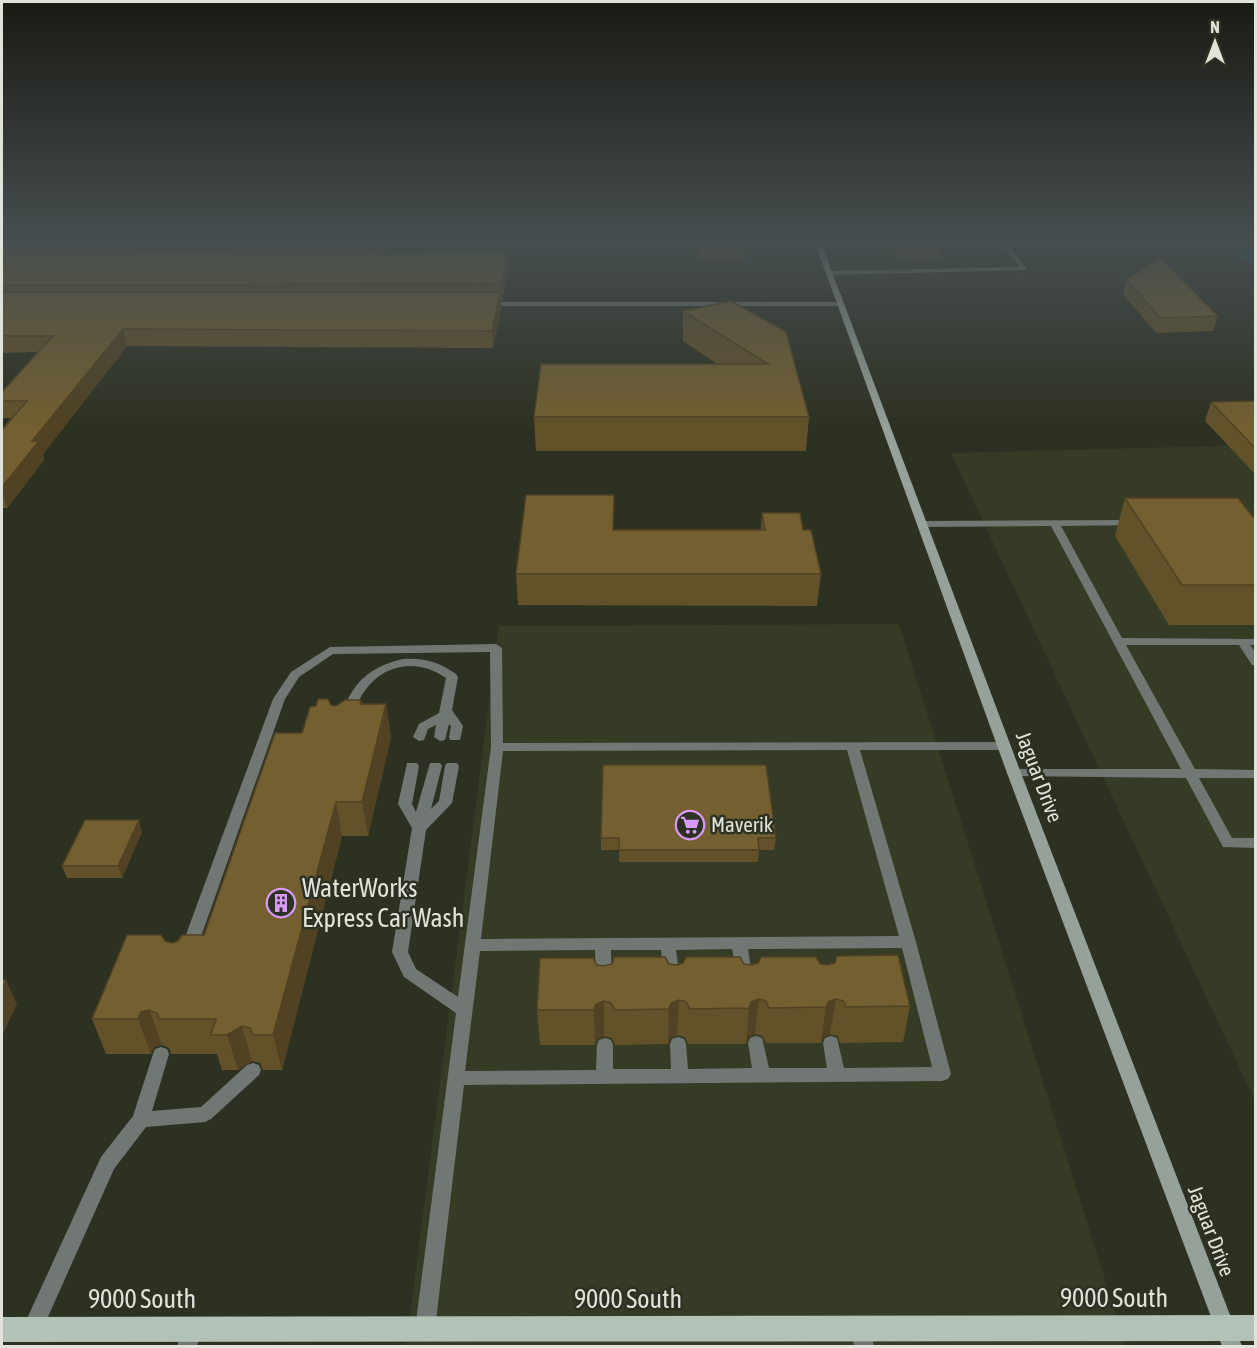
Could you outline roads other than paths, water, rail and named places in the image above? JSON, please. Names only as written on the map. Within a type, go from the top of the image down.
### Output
[{"type":"main road","name":"Jaguar Drive","points":[[841,304],[1014,773],[1228,1337]]},
{"type":"main road","name":"9000 South","points":[[2,1330],[190,1338],[425,1329],[633,1338],[1228,1337],[1256,1328]]},
{"type":"street","points":[[476,304],[841,304]]},
{"type":"street","points":[[922,524],[1149,523]]},
{"type":"street","points":[[1055,524],[1228,843],[1256,843]]},
{"type":"street","points":[[1119,640],[1256,642]]},
{"type":"street","points":[[1242,642],[1256,662]]},
{"type":"street","points":[[186,959],[279,699],[295,675],[330,651],[496,648],[497,747],[425,1329]]},
{"type":"street","points":[[342,733],[351,702],[364,680],[380,668],[406,663],[433,665],[452,677],[447,713],[440,737]]},
{"type":"street","points":[[447,713],[457,726],[455,737]]},
{"type":"street","points":[[419,737],[423,727],[447,713]]},
{"type":"street","points":[[455,1078],[942,1074],[908,942],[852,746]]},
{"type":"street","points":[[497,747],[1004,746]]},
{"type":"street","points":[[412,765],[405,804],[419,828]]},
{"type":"street","points":[[435,765],[419,828],[400,952],[410,973],[464,1010]]},
{"type":"street","points":[[419,828],[445,803],[452,765]]},
{"type":"street","points":[[1014,773],[1256,774]]},
{"type":"street","points":[[471,945],[908,942]]},
{"type":"street","points":[[603,944],[604,993]]},
{"type":"street","points":[[669,944],[674,992]]},
{"type":"street","points":[[739,944],[747,992]]},
{"type":"street","points":[[813,944],[816,963]]},
{"type":"street","points":[[756,1043],[762,1076]]},
{"type":"street","points":[[831,1043],[837,1074]]},
{"type":"street","points":[[678,1044],[680,1077]]},
{"type":"street","points":[[604,1077],[605,1045]]},
{"type":"street","points":[[32,1330],[107,1163],[141,1120],[161,1054]]},
{"type":"street","points":[[141,1120],[205,1114],[253,1070]]},
{"type":"place","name":"Maverik","points":[[690,825]]},
{"type":"place","name":"WaterWorks Express Car Wash","points":[[281,903]]}]
